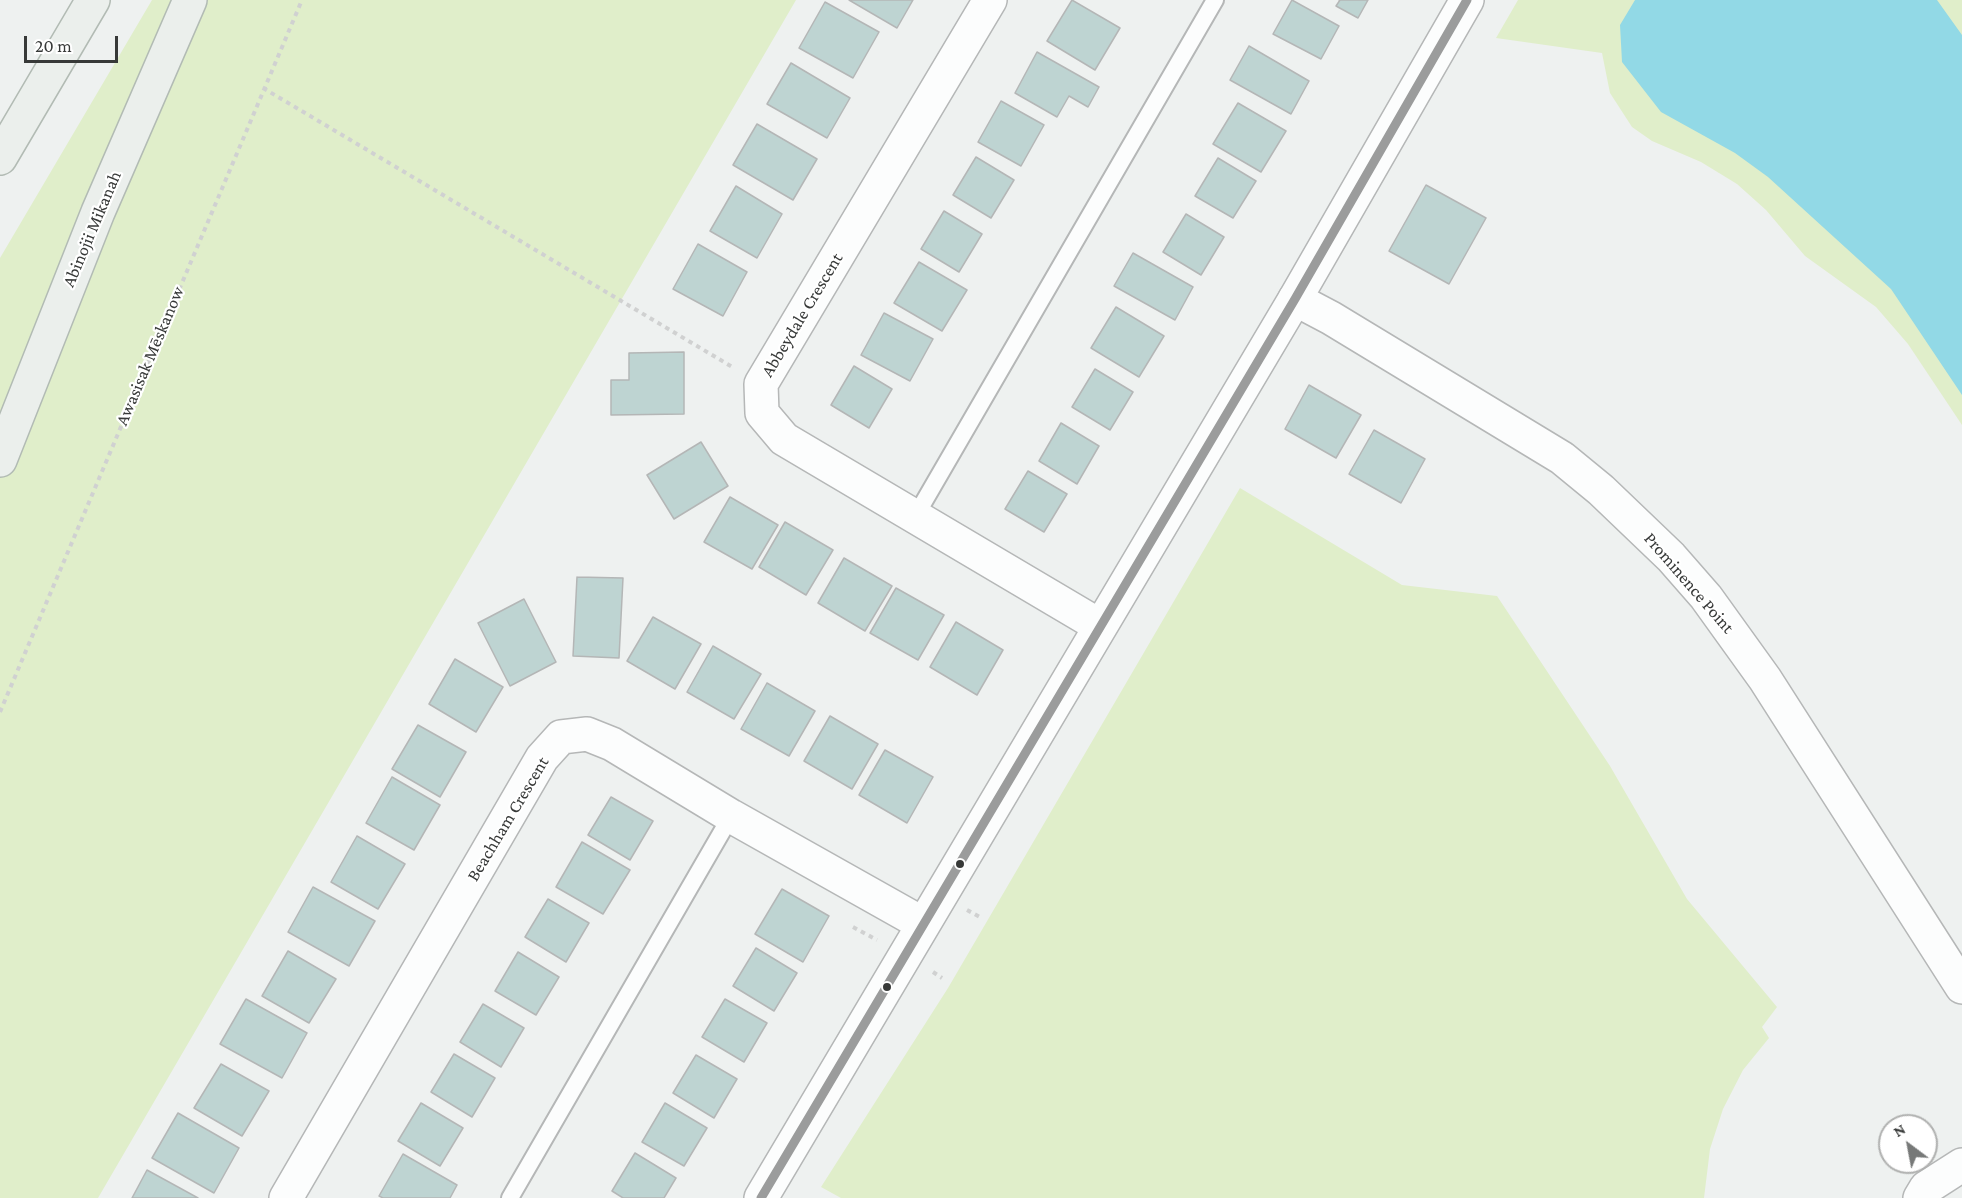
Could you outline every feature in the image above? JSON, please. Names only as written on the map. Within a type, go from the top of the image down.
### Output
[{"type":"main road","points":[[0,158],[93,0]]},
{"type":"main road","name":"Abinojii Mikanah","points":[[0,460],[98,212],[190,0]]},
{"type":"street","name":"Abbeydale Crescent","points":[[990,0],[761,384],[762,412],[784,439],[1100,626]]},
{"type":"street","points":[[761,1198],[1295,299],[1467,0]]},
{"type":"street","name":"Prominence Point","points":[[1295,299],[1331,318],[1562,458],[1601,489],[1671,557],[1706,597],[1765,679],[1962,987]]},
{"type":"street","name":"Beachham Crescent","points":[[286,1198],[542,758],[561,737],[587,734],[612,744],[731,816],[923,924]]},
{"type":"street","points":[[1920,1198],[1926,1188],[1962,1166]]},
{"type":"lane","points":[[915,517],[1215,0]]},
{"type":"lane","points":[[510,1198],[731,816]]},
{"type":"path","name":"Awasisak Mēskanow","points":[[0,712],[302,0]]},
{"type":"path","points":[[263,88],[761,384]]},
{"type":"green space","points":[[152,0],[796,0],[98,1198],[0,1198],[0,258]]},
{"type":"green space","points":[[1518,0],[1962,0],[1962,425],[1908,344],[1876,307],[1805,256],[1766,210],[1737,184],[1701,162],[1652,141],[1632,127],[1610,93],[1602,53],[1496,38]]},
{"type":"green space","points":[[1240,488],[1402,585],[1497,596],[1610,766],[1687,899],[1777,1007],[1762,1027],[1769,1038],[1743,1070],[1723,1109],[1710,1149],[1704,1198],[841,1198],[821,1187],[948,988]]},
{"type":"water","points":[[1635,0],[1937,0],[1962,35],[1962,395],[1891,289],[1768,177],[1735,153],[1661,112],[1622,62],[1620,25]]},
{"type":"building","points":[[849,0],[913,0],[897,28]]},
{"type":"building","points":[[1072,0],[1120,28],[1095,70],[1047,41]]},
{"type":"building","points":[[1292,0],[1339,26],[1321,59],[1273,34]]},
{"type":"building","points":[[1340,0],[1368,0],[1358,18],[1336,6]]},
{"type":"building","points":[[825,2],[879,32],[853,78],[799,48]]},
{"type":"building","points":[[1249,46],[1309,81],[1291,114],[1230,80]]},
{"type":"building","points":[[1037,52],[1099,87],[1088,107],[1069,96],[1057,117],[1015,93]]},
{"type":"building","points":[[791,63],[850,98],[827,138],[767,104]]},
{"type":"building","points":[[1001,101],[1044,125],[1021,166],[978,142]]},
{"type":"building","points":[[1238,103],[1286,131],[1261,172],[1213,144]]},
{"type":"building","points":[[757,124],[817,159],[793,200],[733,165]]},
{"type":"building","points":[[976,157],[1014,180],[991,218],[953,195]]},
{"type":"building","points":[[1218,158],[1256,181],[1233,218],[1195,196]]},
{"type":"building","points":[[1426,185],[1486,218],[1449,284],[1389,251]]},
{"type":"building","points":[[736,186],[782,214],[757,258],[710,231]]},
{"type":"building","points":[[944,211],[982,234],[959,272],[921,249]]},
{"type":"building","points":[[1186,214],[1224,237],[1201,275],[1163,252]]},
{"type":"building","points":[[698,244],[747,272],[723,316],[673,289]]},
{"type":"building","points":[[1133,253],[1193,287],[1175,320],[1114,286]]},
{"type":"building","points":[[919,262],[967,290],[942,331],[894,303]]},
{"type":"building","points":[[1116,307],[1164,336],[1139,377],[1091,348]]},
{"type":"building","points":[[884,313],[933,339],[910,381],[861,355]]},
{"type":"building","points":[[684,352],[684,414],[611,415],[611,380],[629,380],[629,353]]},
{"type":"building","points":[[854,366],[892,389],[869,428],[831,405]]},
{"type":"building","points":[[1095,369],[1133,392],[1110,430],[1072,407]]},
{"type":"building","points":[[1309,385],[1361,415],[1336,458],[1285,429]]},
{"type":"building","points":[[1061,423],[1099,446],[1077,484],[1039,461]]},
{"type":"building","points":[[1374,430],[1425,459],[1401,503],[1349,474]]},
{"type":"building","points":[[701,442],[728,486],[674,519],[647,475]]},
{"type":"building","points":[[1028,471],[1067,494],[1044,532],[1005,509]]},
{"type":"building","points":[[730,497],[778,525],[752,569],[704,542]]},
{"type":"building","points":[[785,522],[833,550],[806,595],[759,567]]},
{"type":"building","points":[[844,558],[892,586],[865,631],[818,603]]},
{"type":"building","points":[[577,577],[623,578],[619,658],[573,656]]},
{"type":"building","points":[[896,588],[944,615],[918,660],[870,633]]},
{"type":"building","points":[[524,599],[556,662],[510,686],[478,623]]},
{"type":"building","points":[[653,617],[701,644],[675,689],[627,661]]},
{"type":"building","points":[[956,622],[1003,650],[977,695],[930,667]]},
{"type":"building","points":[[713,646],[761,674],[734,719],[687,692]]},
{"type":"building","points":[[455,659],[503,687],[476,732],[429,704]]},
{"type":"building","points":[[767,683],[815,711],[789,756],[741,729]]},
{"type":"building","points":[[830,716],[878,744],[852,789],[804,761]]},
{"type":"building","points":[[418,725],[466,752],[440,797],[392,769]]},
{"type":"building","points":[[885,750],[933,777],[907,823],[859,795]]},
{"type":"building","points":[[392,777],[440,805],[414,850],[366,823]]},
{"type":"building","points":[[611,797],[653,821],[630,860],[588,835]]},
{"type":"building","points":[[357,836],[405,864],[378,909],[331,882]]},
{"type":"building","points":[[582,842],[630,870],[603,914],[556,887]]},
{"type":"building","points":[[313,887],[375,921],[349,966],[288,932]]},
{"type":"building","points":[[782,889],[829,916],[803,962],[755,934]]},
{"type":"building","points":[[548,899],[589,923],[566,962],[525,937]]},
{"type":"building","points":[[756,948],[797,973],[774,1011],[733,986]]},
{"type":"building","points":[[288,951],[336,979],[309,1023],[262,996]]},
{"type":"building","points":[[518,952],[559,977],[536,1015],[495,991]]},
{"type":"building","points":[[246,999],[307,1033],[282,1078],[220,1044]]},
{"type":"building","points":[[725,999],[767,1023],[744,1062],[702,1037]]},
{"type":"building","points":[[483,1004],[524,1028],[501,1067],[460,1042]]},
{"type":"building","points":[[454,1054],[495,1078],[472,1117],[431,1092]]},
{"type":"building","points":[[696,1055],[737,1079],[714,1118],[673,1093]]},
{"type":"building","points":[[221,1064],[269,1091],[242,1136],[194,1108]]},
{"type":"building","points":[[421,1103],[463,1128],[440,1166],[398,1141]]},
{"type":"building","points":[[665,1103],[707,1128],[684,1166],[642,1142]]},
{"type":"building","points":[[178,1113],[239,1148],[214,1193],[152,1158]]},
{"type":"building","points":[[635,1153],[676,1178],[664,1198],[623,1198],[612,1191]]},
{"type":"building","points":[[403,1154],[457,1185],[450,1198],[383,1198],[379,1196]]},
{"type":"building","points":[[147,1170],[198,1198],[132,1198]]},
{"type":"transit line","points":[[761,1198],[1295,299],[1467,0]]}]
